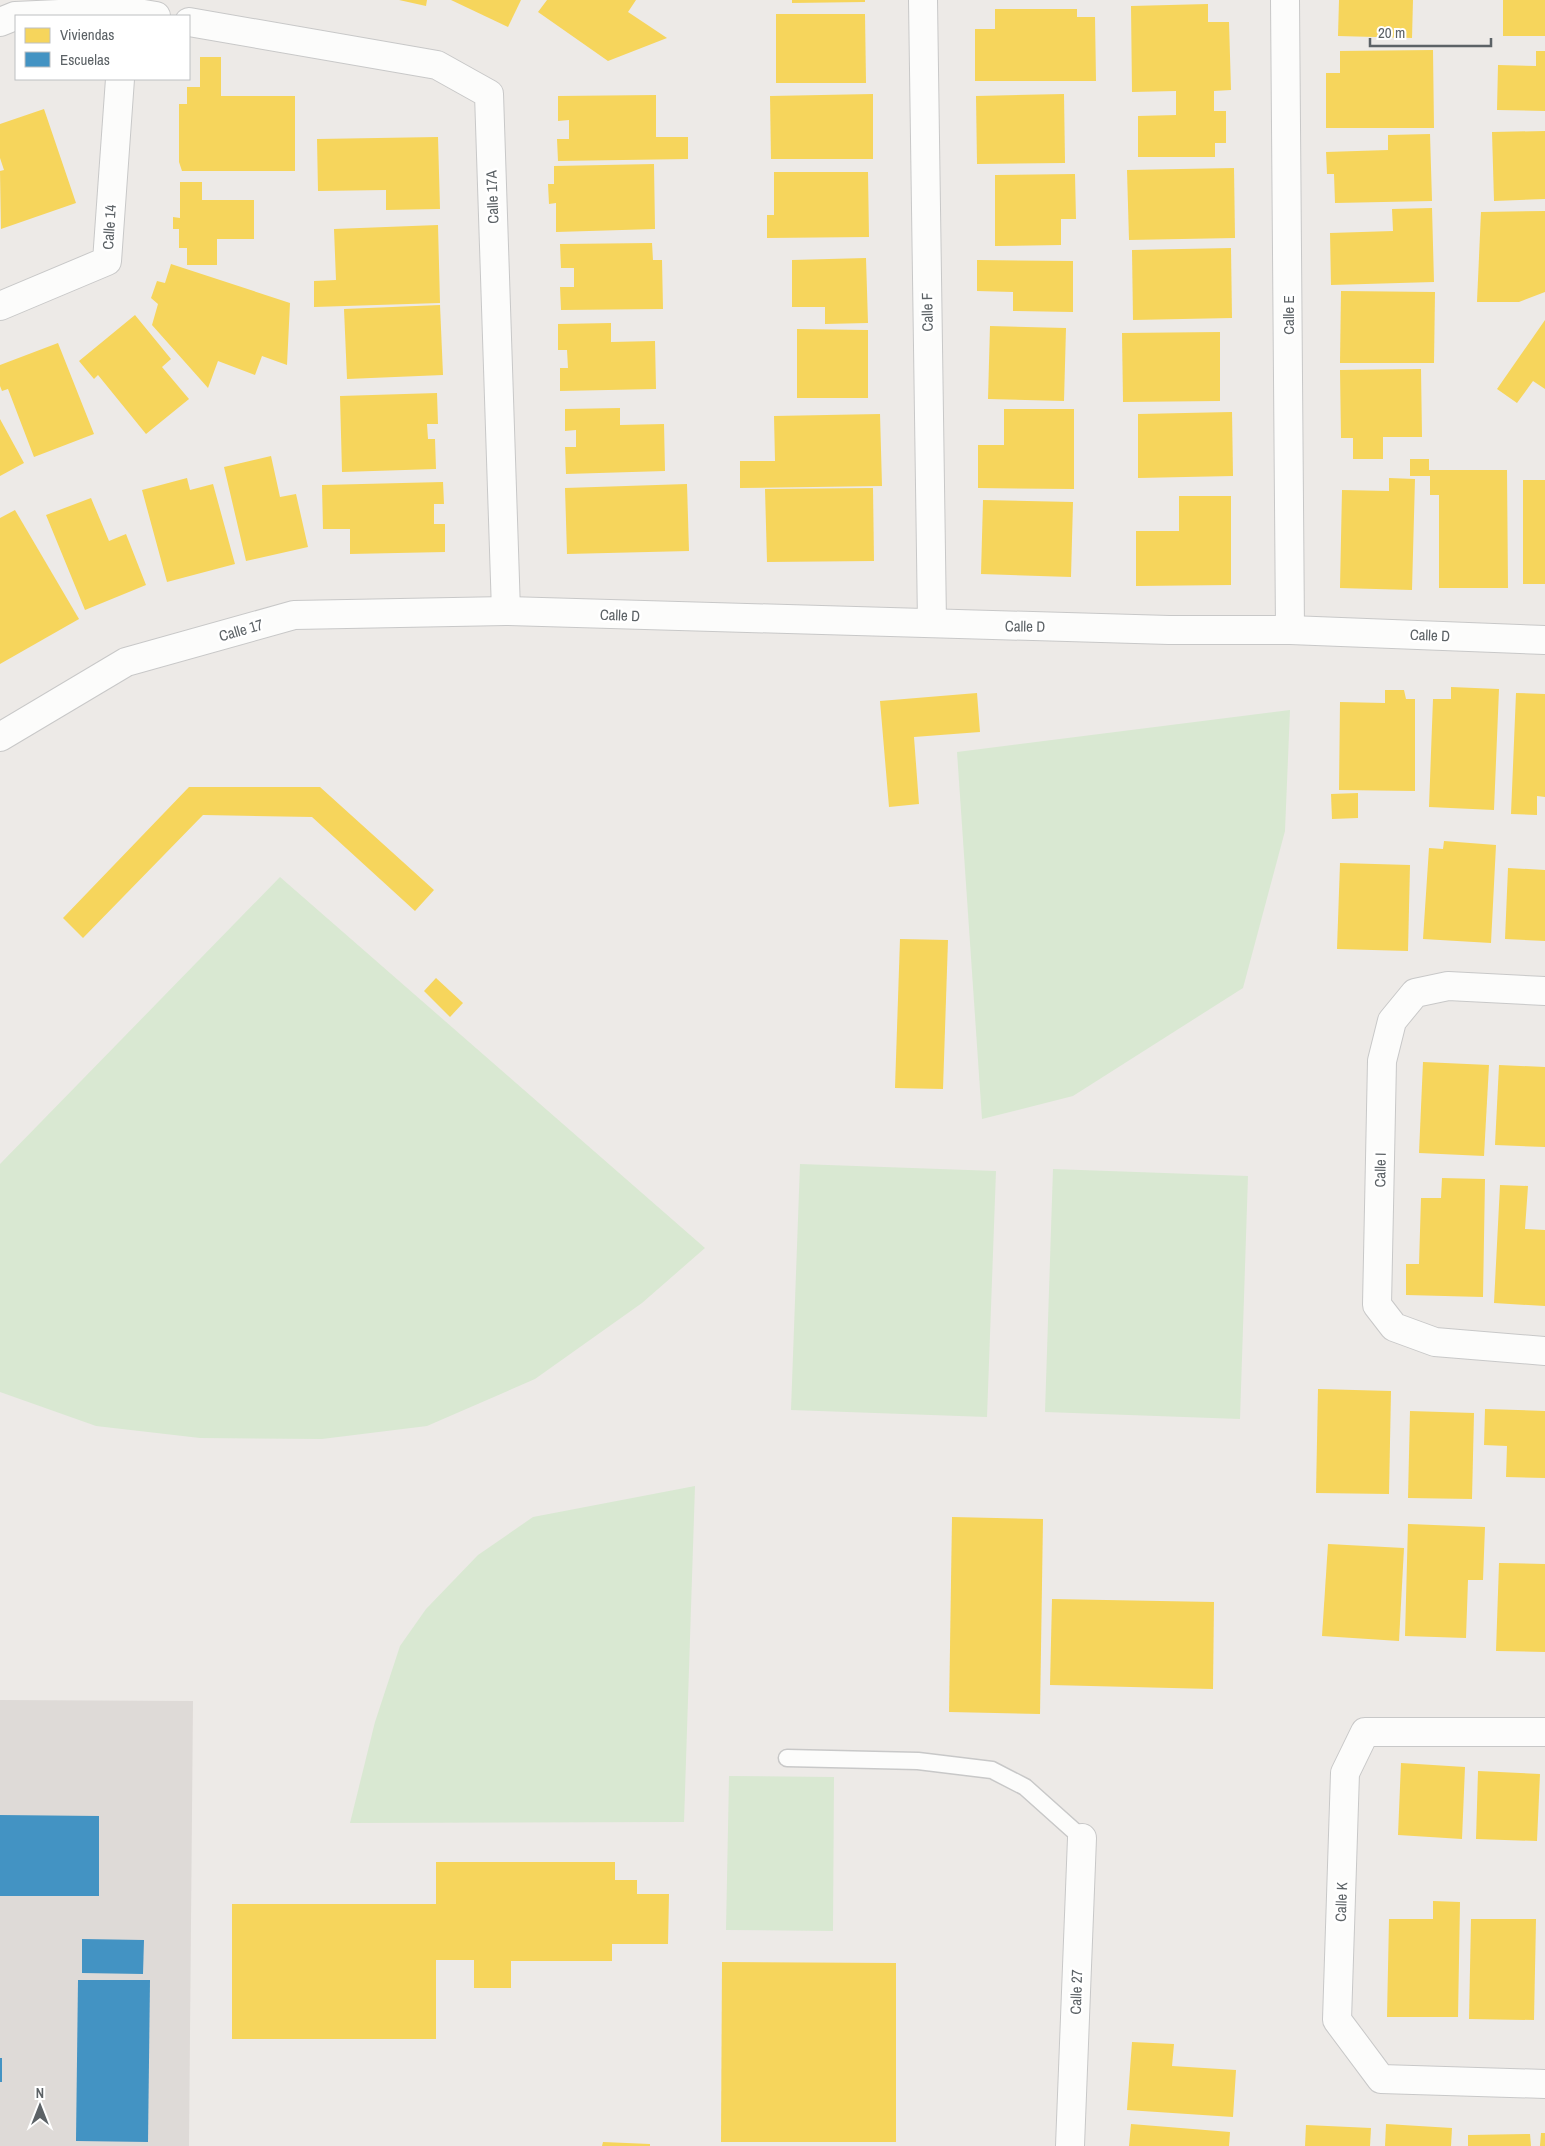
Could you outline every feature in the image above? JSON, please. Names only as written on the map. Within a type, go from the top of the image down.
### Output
[{"type":"street","name":"Calle F","points":[[923,0],[932,624]]},
{"type":"street","name":"Calle E","points":[[1285,0],[1290,630]]},
{"type":"street","points":[[70,15],[140,15]]},
{"type":"street","points":[[0,22],[15,16]]},
{"type":"street","name":"Calle 17A","points":[[190,22],[437,65],[489,94],[506,611]]},
{"type":"street","name":"Calle 14","points":[[0,306],[106,261],[120,80]]},
{"type":"street","name":"Calle D","points":[[506,611],[1169,630],[1290,630],[1545,640]]},
{"type":"street","name":"Calle 17","points":[[0,737],[126,662],[294,615],[506,611]]},
{"type":"street","name":"Calle I","points":[[1545,991],[1448,986],[1415,993],[1392,1021],[1382,1060],[1377,1305],[1394,1328],[1435,1342],[1545,1351]]},
{"type":"street","name":"Calle K","points":[[1545,1732],[1365,1732],[1345,1773],[1336,2020],[1382,2078],[1545,2084]]},
{"type":"street","name":"Calle 27","points":[[1070,2146],[1082,1838]]},
{"type":"lane","points":[[787,1758],[918,1761],[992,1770],[1025,1787],[1082,1838]]},
{"type":"shaded area","points":[[0,1700],[193,1701],[189,2146],[0,2146]]},
{"type":"green space","points":[[1290,710],[1285,831],[1243,988],[1073,1096],[982,1119],[957,752]]},
{"type":"green space","points":[[280,877],[705,1248],[642,1303],[535,1379],[427,1426],[322,1439],[200,1438],[96,1426],[0,1392],[0,1164]]},
{"type":"green space","points":[[800,1164],[996,1171],[987,1417],[791,1410]]},
{"type":"green space","points":[[1053,1169],[1248,1176],[1240,1419],[1045,1412]]},
{"type":"green space","points":[[695,1486],[684,1822],[350,1823],[375,1722],[400,1646],[426,1609],[478,1555],[533,1517]]},
{"type":"green space","points":[[729,1776],[834,1777],[833,1931],[726,1930]]},
{"type":"building: Viviendas","points":[[399,0],[427,0],[426,6]]},
{"type":"building: Viviendas","points":[[451,0],[521,0],[508,27]]},
{"type":"building: Viviendas","points":[[547,0],[636,0],[628,12],[667,38],[608,61],[538,12]]},
{"type":"building: Viviendas","points":[[792,0],[865,0],[865,2],[792,3]]},
{"type":"building: Viviendas","points":[[1339,0],[1413,0],[1412,38],[1338,36]]},
{"type":"building: Viviendas","points":[[1503,0],[1545,0],[1545,36],[1503,36]]},
{"type":"building: Viviendas","points":[[1208,4],[1208,22],[1229,22],[1231,90],[1214,91],[1214,111],[1226,111],[1226,143],[1215,143],[1215,157],[1138,157],[1138,116],[1176,115],[1176,91],[1132,92],[1131,6]]},
{"type":"building: Viviendas","points":[[995,9],[1077,9],[1077,17],[1095,17],[1096,81],[975,81],[975,29],[995,29]]},
{"type":"building: Viviendas","points":[[776,14],[865,14],[866,83],[776,83]]},
{"type":"building: Viviendas","points":[[1433,50],[1434,128],[1326,128],[1326,73],[1340,73],[1340,51]]},
{"type":"building: Viviendas","points":[[1536,51],[1545,51],[1545,111],[1497,110],[1498,65],[1536,66]]},
{"type":"building: Viviendas","points":[[200,57],[221,57],[221,96],[295,96],[295,171],[182,171],[179,162],[179,104],[187,104],[187,87],[200,87]]},
{"type":"building: Viviendas","points":[[873,94],[873,159],[771,159],[770,96]]},
{"type":"building: Viviendas","points":[[1064,94],[1065,163],[977,164],[976,96]]},
{"type":"building: Viviendas","points":[[656,95],[656,137],[688,137],[688,159],[558,161],[557,139],[569,139],[569,120],[558,121],[558,96]]},
{"type":"building: Viviendas","points":[[44,109],[76,203],[1,229],[0,171],[4,170],[0,158],[0,124]]},
{"type":"building: Viviendas","points":[[1545,131],[1545,199],[1494,201],[1492,132]]},
{"type":"building: Viviendas","points":[[1430,134],[1432,201],[1335,203],[1334,174],[1327,174],[1326,152],[1388,150],[1388,135]]},
{"type":"building: Viviendas","points":[[438,137],[440,209],[386,210],[386,190],[318,191],[317,139]]},
{"type":"building: Viviendas","points":[[654,164],[655,229],[556,232],[556,203],[549,204],[548,184],[554,184],[554,166]]},
{"type":"building: Viviendas","points":[[1234,168],[1235,238],[1129,240],[1127,170]]},
{"type":"building: Viviendas","points":[[774,172],[868,172],[869,237],[767,238],[767,215],[774,215]]},
{"type":"building: Viviendas","points":[[1075,174],[1076,219],[1061,219],[1061,245],[995,246],[995,175]]},
{"type":"building: Viviendas","points":[[180,182],[202,182],[202,200],[254,200],[254,239],[217,239],[217,265],[187,265],[187,248],[179,248],[179,229],[173,229],[173,217],[180,218]]},
{"type":"building: Viviendas","points":[[1432,208],[1434,282],[1331,285],[1330,233],[1393,231],[1392,209]]},
{"type":"building: Viviendas","points":[[1545,211],[1545,292],[1519,302],[1477,302],[1481,212]]},
{"type":"building: Viviendas","points":[[438,225],[440,303],[314,307],[314,281],[336,280],[334,229]]},
{"type":"building: Viviendas","points":[[652,243],[653,260],[662,260],[663,309],[561,310],[560,287],[574,287],[574,268],[561,268],[560,244]]},
{"type":"building: Viviendas","points":[[1231,248],[1232,318],[1133,320],[1132,250]]},
{"type":"building: Viviendas","points":[[866,258],[868,323],[825,324],[825,307],[792,307],[792,260]]},
{"type":"building: Viviendas","points":[[977,260],[1073,261],[1073,312],[1013,311],[1013,292],[977,291]]},
{"type":"building: Viviendas","points":[[171,264],[290,303],[287,365],[262,356],[255,375],[218,361],[208,388],[152,325],[158,304],[151,298],[157,281],[165,283]]},
{"type":"building: Viviendas","points":[[1341,291],[1435,292],[1434,363],[1340,363]]},
{"type":"building: Viviendas","points":[[440,305],[443,375],[347,379],[344,309]]},
{"type":"building: Viviendas","points":[[135,315],[171,359],[162,367],[189,399],[146,434],[98,375],[94,379],[79,361]]},
{"type":"building: Viviendas","points":[[1545,320],[1545,389],[1533,381],[1517,403],[1497,389]]},
{"type":"building: Viviendas","points":[[611,323],[611,342],[655,341],[656,389],[560,391],[560,368],[568,368],[567,350],[558,350],[558,324]]},
{"type":"building: Viviendas","points":[[990,326],[1066,328],[1064,401],[988,399]]},
{"type":"building: Viviendas","points":[[797,329],[868,330],[868,398],[797,398]]},
{"type":"building: Viviendas","points":[[1220,332],[1220,401],[1123,402],[1122,333]]},
{"type":"building: Viviendas","points":[[58,343],[94,434],[34,457],[8,389],[2,391],[0,386],[0,365]]},
{"type":"building: Viviendas","points":[[1421,369],[1422,437],[1383,437],[1383,459],[1353,459],[1353,438],[1341,438],[1340,370]]},
{"type":"building: Viviendas","points":[[437,393],[438,424],[427,424],[428,439],[435,439],[436,469],[342,472],[340,396]]},
{"type":"building: Viviendas","points":[[620,408],[620,425],[664,424],[665,471],[566,474],[565,447],[576,447],[576,430],[565,431],[565,409]]},
{"type":"building: Viviendas","points":[[1004,409],[1074,409],[1074,489],[978,488],[978,445],[1004,445]]},
{"type":"building: Viviendas","points":[[1232,412],[1233,476],[1138,478],[1138,414]]},
{"type":"building: Viviendas","points":[[880,414],[882,486],[740,488],[740,461],[775,461],[774,416]]},
{"type":"building: Viviendas","points":[[0,419],[24,463],[0,476]]},
{"type":"building: Viviendas","points":[[271,456],[280,497],[296,494],[308,547],[246,561],[224,467]]},
{"type":"building: Viviendas","points":[[1410,459],[1429,459],[1429,470],[1507,470],[1508,588],[1439,588],[1439,495],[1430,495],[1430,476],[1410,476]]},
{"type":"building: Viviendas","points":[[187,478],[190,490],[213,484],[235,564],[167,582],[142,490]]},
{"type":"building: Viviendas","points":[[1389,478],[1415,479],[1412,590],[1340,588],[1342,490],[1389,491]]},
{"type":"building: Viviendas","points":[[1523,480],[1545,480],[1545,584],[1523,584]]},
{"type":"building: Viviendas","points":[[443,482],[444,504],[434,504],[434,524],[445,524],[445,552],[350,554],[350,529],[323,529],[322,485]]},
{"type":"building: Viviendas","points":[[687,484],[689,551],[567,554],[565,488]]},
{"type":"building: Viviendas","points":[[873,488],[874,561],[767,562],[765,489]]},
{"type":"building: Viviendas","points":[[1179,496],[1231,496],[1231,585],[1136,586],[1136,531],[1179,531]]},
{"type":"building: Viviendas","points":[[91,498],[109,541],[126,534],[146,585],[85,610],[46,515]]},
{"type":"building: Viviendas","points":[[983,500],[1073,502],[1071,577],[981,574]]},
{"type":"building: Viviendas","points":[[15,510],[79,619],[0,664],[0,518]]},
{"type":"building: Viviendas","points":[[1451,687],[1499,689],[1494,810],[1429,807],[1433,699],[1451,699]]},
{"type":"building: Viviendas","points":[[1385,690],[1404,690],[1406,699],[1415,699],[1415,791],[1339,790],[1340,702],[1385,703]]},
{"type":"building: Viviendas","points":[[977,693],[980,732],[914,737],[919,804],[889,807],[880,701]]},
{"type":"building: Viviendas","points":[[1516,693],[1545,694],[1545,797],[1537,796],[1537,815],[1511,814]]},
{"type":"building: Viviendas","points":[[189,787],[320,787],[434,890],[415,911],[312,817],[203,815],[83,938],[63,918]]},
{"type":"building: Viviendas","points":[[1358,793],[1358,818],[1332,819],[1331,794]]},
{"type":"building: Viviendas","points":[[1444,841],[1496,845],[1491,943],[1423,939],[1429,848],[1443,849]]},
{"type":"building: Viviendas","points":[[1340,863],[1410,865],[1408,951],[1337,949]]},
{"type":"building: Viviendas","points":[[1508,868],[1545,870],[1545,941],[1505,939]]},
{"type":"building: Viviendas","points":[[900,939],[948,940],[943,1089],[895,1088]]},
{"type":"building: Viviendas","points":[[436,978],[463,1003],[450,1017],[424,991]]},
{"type":"building: Viviendas","points":[[1423,1062],[1489,1065],[1484,1156],[1419,1153]]},
{"type":"building: Viviendas","points":[[1499,1065],[1545,1067],[1545,1147],[1495,1145]]},
{"type":"building: Viviendas","points":[[1442,1178],[1485,1179],[1483,1297],[1406,1295],[1406,1264],[1419,1264],[1421,1198],[1441,1198]]},
{"type":"building: Viviendas","points":[[1500,1185],[1528,1186],[1525,1229],[1545,1230],[1545,1306],[1494,1303]]},
{"type":"building: Viviendas","points":[[1318,1389],[1391,1391],[1389,1494],[1316,1493]]},
{"type":"building: Viviendas","points":[[1485,1409],[1545,1411],[1545,1478],[1506,1477],[1507,1446],[1484,1445]]},
{"type":"building: Viviendas","points":[[1410,1411],[1474,1413],[1472,1499],[1408,1498]]},
{"type":"building: Viviendas","points":[[952,1517],[1043,1519],[1040,1714],[949,1712]]},
{"type":"building: Viviendas","points":[[1408,1524],[1485,1527],[1483,1580],[1468,1580],[1466,1638],[1405,1636]]},
{"type":"building: Viviendas","points":[[1328,1544],[1404,1548],[1399,1641],[1322,1636]]},
{"type":"building: Viviendas","points":[[1499,1563],[1545,1564],[1545,1652],[1496,1651]]},
{"type":"building: Viviendas","points":[[1052,1599],[1214,1602],[1213,1689],[1050,1685]]},
{"type":"building: Viviendas","points":[[1401,1763],[1465,1767],[1462,1839],[1398,1835]]},
{"type":"building: Viviendas","points":[[1478,1771],[1540,1774],[1537,1841],[1476,1839]]},
{"type":"building: Viviendas","points":[[436,1862],[615,1862],[615,1880],[637,1880],[637,1894],[669,1894],[668,1944],[612,1944],[612,1961],[511,1961],[511,1988],[474,1988],[474,1960],[436,1960],[436,2039],[232,2039],[232,1904],[436,1904]]},
{"type":"building: Viviendas","points":[[1433,1901],[1460,1902],[1458,2017],[1387,2017],[1389,1919],[1433,1919]]},
{"type":"building: Viviendas","points":[[1471,1919],[1536,1919],[1534,2020],[1469,2019]]},
{"type":"building: Viviendas","points":[[722,1962],[896,1963],[896,2142],[721,2142]]},
{"type":"building: Viviendas","points":[[1132,2042],[1174,2044],[1172,2066],[1236,2070],[1233,2117],[1127,2110]]},
{"type":"building: Viviendas","points":[[1131,2124],[1230,2132],[1229,2146],[1129,2146]]},
{"type":"building: Viviendas","points":[[1386,2124],[1452,2128],[1451,2146],[1385,2146]]},
{"type":"building: Viviendas","points":[[1306,2125],[1371,2128],[1370,2146],[1305,2146]]},
{"type":"building: Viviendas","points":[[1541,2133],[1545,2133],[1545,2146],[1540,2146]]},
{"type":"building: Viviendas","points":[[1530,2134],[1531,2146],[1468,2146],[1468,2135]]},
{"type":"building: Viviendas","points":[[603,2142],[650,2144],[650,2146],[602,2146]]},
{"type":"building: Escuelas","points":[[0,1815],[99,1816],[99,1896],[0,1896]]},
{"type":"building: Escuelas","points":[[82,1939],[144,1940],[143,1974],[82,1973]]},
{"type":"building: Escuelas","points":[[78,1980],[150,1980],[148,2142],[76,2141]]},
{"type":"building: Escuelas","points":[[0,2058],[2,2058],[2,2082],[0,2082]]}]
